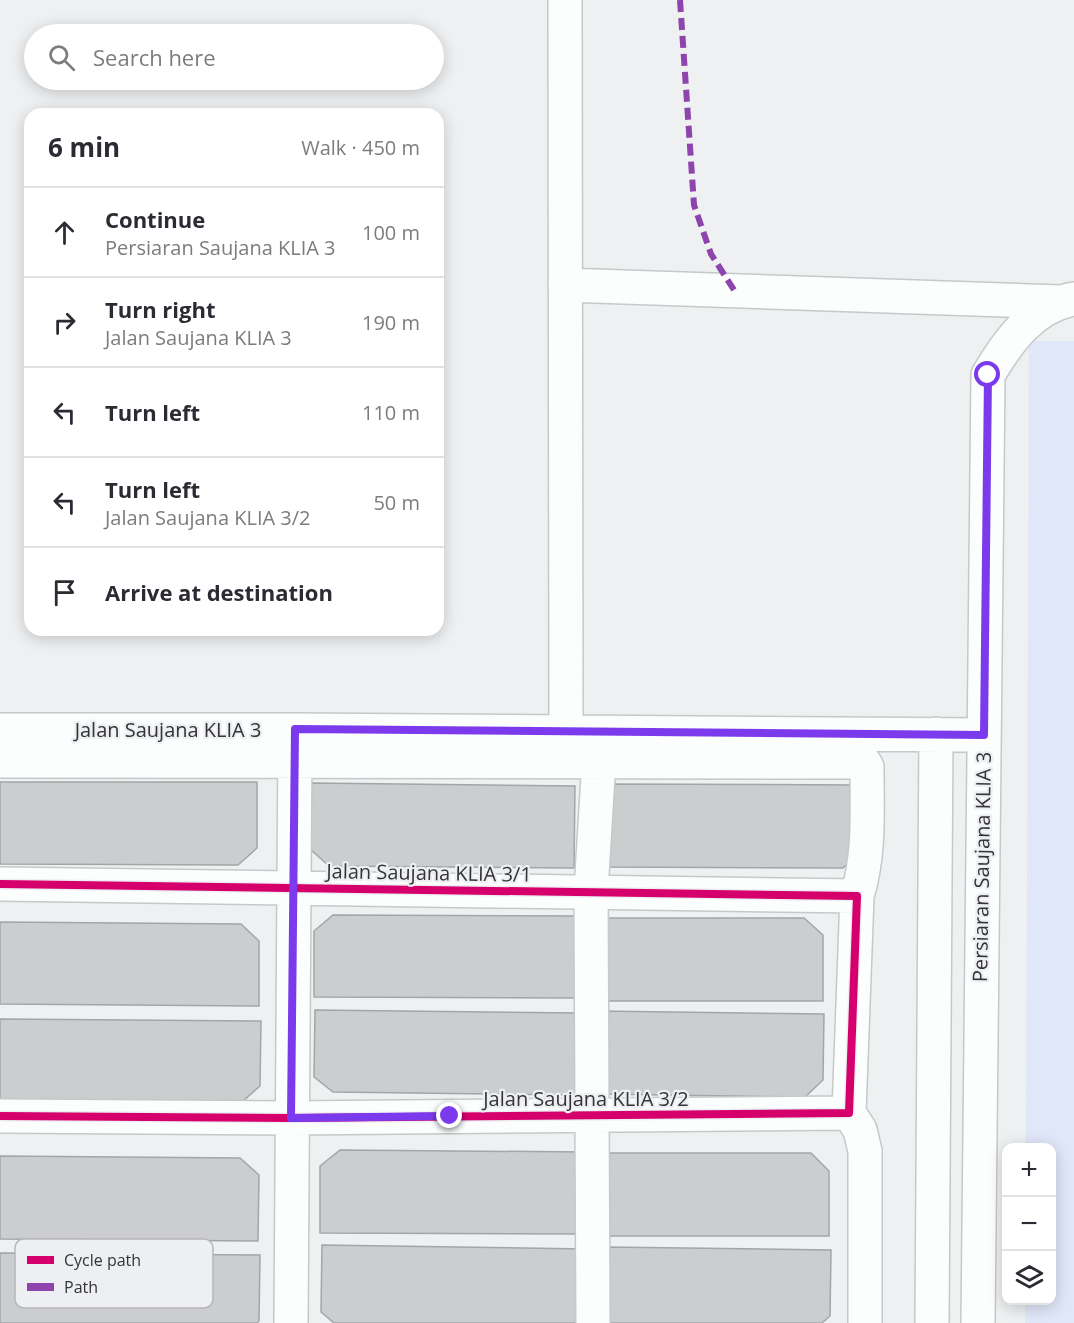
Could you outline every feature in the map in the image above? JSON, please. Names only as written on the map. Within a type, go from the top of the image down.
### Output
[{"type":"street","points":[[565,0],[566,732]]},
{"type":"street","points":[[565,285],[1067,300]]},
{"type":"street","name":"Persiaran Saujana KLIA 3","points":[[978,1323],[988,375],[1014,334],[1067,300]]},
{"type":"street","name":"Jalan Saujana KLIA 3","points":[[0,730],[295,745],[566,732],[984,735]]},
{"type":"street","points":[[932,1323],[936,734]]},
{"type":"street","points":[[291,1323],[295,745]]},
{"type":"street","points":[[0,761],[295,745],[599,760],[864,762],[867,767],[866,851],[864,874],[857,896],[849,1113],[860,1130],[866,1151],[865,1323]]},
{"type":"street","points":[[594,1323],[591,891],[599,760]]},
{"type":"street","name":"Jalan Saujana KLIA 3/1","points":[[0,884],[857,896]]},
{"type":"street","name":"Jalan Saujana KLIA 3/2","points":[[0,1116],[291,1118],[849,1113]]},
{"type":"shaded area","points":[[1029,341],[1074,341],[1074,1323],[1025,1323],[1025,1305],[1056,1305],[1056,1143],[1026,1143]]},
{"type":"building","points":[[0,782],[257,782],[257,848],[238,865],[0,864]]},
{"type":"building","points":[[311,783],[575,786],[574,868],[329,866],[311,850]]},
{"type":"building","points":[[603,784],[862,785],[861,851],[843,868],[603,867]]},
{"type":"building","points":[[333,915],[578,916],[578,998],[314,997],[314,931]]},
{"type":"building","points":[[598,918],[804,918],[823,935],[823,1001],[598,1001]]},
{"type":"building","points":[[0,922],[241,924],[259,941],[259,1006],[0,1004]]},
{"type":"building","points":[[315,1010],[580,1013],[578,1095],[333,1092],[314,1077]]},
{"type":"building","points":[[599,1011],[824,1014],[823,1080],[805,1097],[598,1094]]},
{"type":"building","points":[[0,1019],[261,1021],[260,1086],[241,1103],[0,1101]]},
{"type":"building","points":[[340,1150],[585,1152],[585,1234],[320,1233],[320,1166]]},
{"type":"building","points":[[604,1153],[811,1153],[829,1171],[829,1236],[604,1236]]},
{"type":"building","points":[[0,1156],[240,1158],[259,1175],[258,1241],[0,1239]]},
{"type":"building","points":[[322,1245],[586,1249],[586,1323],[334,1323],[321,1312]]},
{"type":"building","points":[[606,1247],[831,1250],[830,1316],[822,1323],[605,1323]]},
{"type":"building","points":[[0,1253],[15,1253],[15,1308],[213,1308],[213,1255],[260,1255],[259,1321],[257,1323],[0,1323]]},
{"type":"marked path","points":[[680,0],[694,205],[711,254],[734,290]]},
{"type":"cycle path","points":[[0,884],[857,896],[849,1113],[291,1118],[0,1116]]},
{"type":"route","points":[[450,1116],[291,1118],[295,729],[984,735],[988,375]]}]
